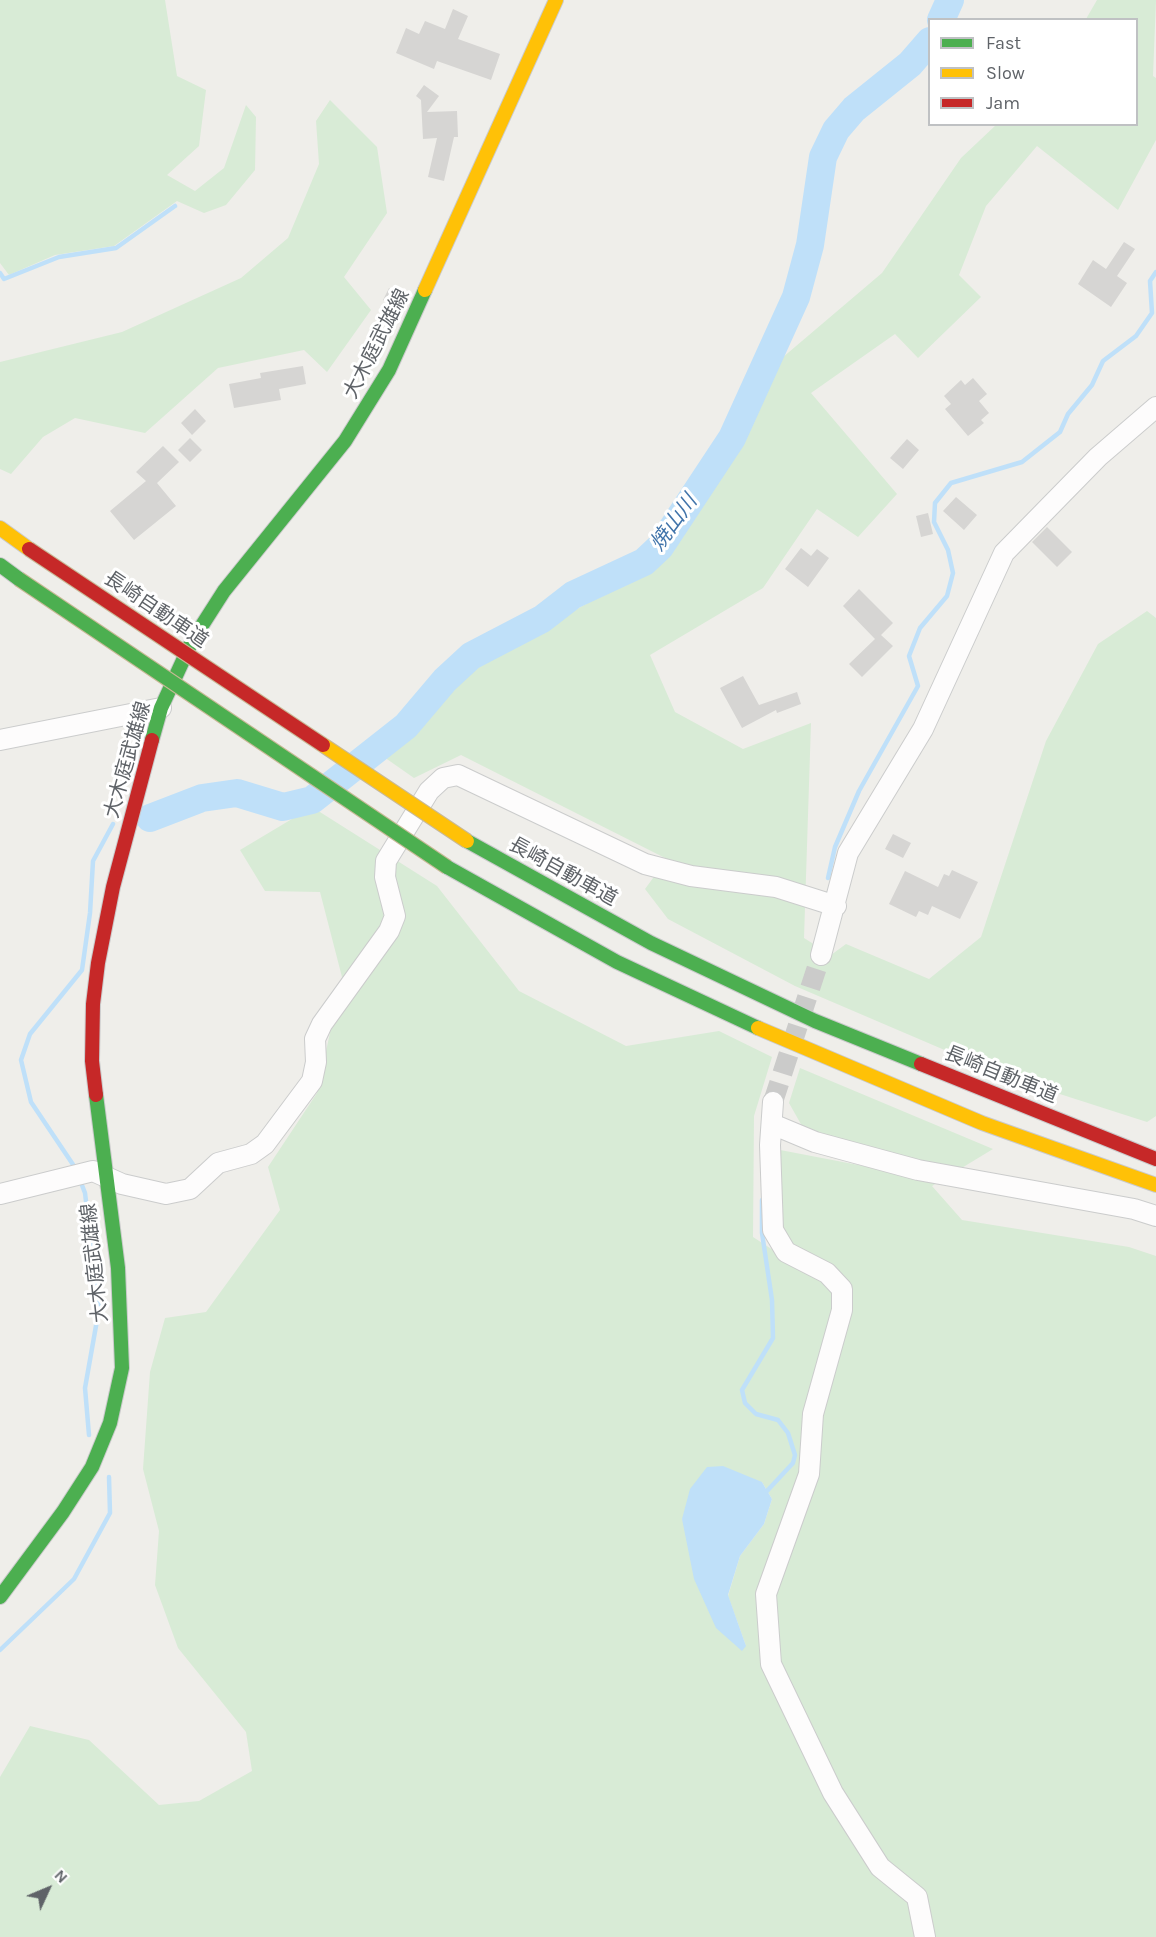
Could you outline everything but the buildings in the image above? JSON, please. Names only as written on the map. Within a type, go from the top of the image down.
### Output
[{"type":"main road","name":"大木庭武雄線","points":[[0,1597],[63,1512],[92,1467],[110,1423],[122,1368],[118,1268],[92,1061],[93,1004],[98,963],[113,887],[161,708],[192,640],[224,591],[345,441],[389,370],[556,0]]},
{"type":"main road","name":"長崎自動車道","points":[[0,528],[467,841],[651,943],[815,1021],[1156,1159]]},
{"type":"main road","points":[[0,565],[447,867],[617,962],[794,1045],[982,1123],[1156,1185]]},
{"type":"street","points":[[820,955],[836,906],[848,854],[923,729],[1004,553],[1098,457],[1156,407]]},
{"type":"street","points":[[0,740],[161,708]]},
{"type":"street","points":[[0,1194],[93,1171],[122,1184],[166,1194],[190,1189],[218,1163],[251,1154],[265,1144],[312,1081],[316,1062],[315,1040],[322,1024],[389,931],[395,916],[385,877],[386,861],[429,791],[443,778],[458,775],[645,864],[691,876],[776,887],[836,906]]},
{"type":"street","points":[[773,1102],[770,1145],[773,1230],[786,1252],[827,1273],[842,1289],[842,1310],[813,1414],[809,1474],[766,1594],[771,1664],[833,1792],[851,1821],[880,1867],[917,1897],[925,1937]]},
{"type":"street","points":[[772,1124],[815,1142],[918,1170],[1134,1209],[1156,1216]]},
{"type":"green space","points":[[0,0],[165,0],[177,76],[206,90],[199,146],[167,175],[195,191],[224,168],[246,105],[256,117],[255,170],[226,205],[204,213],[177,201],[114,246],[55,255],[9,275],[0,263]]},
{"type":"green space","points":[[1097,0],[1156,0],[1153,76],[1156,78],[1156,140],[1118,210],[1037,146],[986,206],[959,275],[981,297],[918,358],[895,334],[811,393],[897,494],[858,537],[817,509],[763,588],[650,655],[675,712],[743,749],[811,723],[804,938],[831,955],[846,944],[929,979],[981,937],[1046,741],[1098,644],[1147,611],[1156,618],[1156,1116],[1147,1122],[1010,1078],[795,986],[668,919],[645,889],[667,859],[461,755],[414,778],[384,757],[457,677],[651,567],[752,423],[782,358],[882,273],[961,158],[995,126],[1138,126],[1138,18],[1087,18]]},
{"type":"green space","points":[[330,100],[377,147],[387,213],[344,277],[371,310],[327,372],[304,350],[218,368],[145,433],[75,418],[43,437],[11,474],[0,469],[0,362],[122,332],[241,278],[288,238],[319,164],[316,121]]},
{"type":"green space","points":[[312,807],[437,886],[519,991],[626,1046],[719,1031],[772,1057],[754,1116],[753,1237],[813,1276],[790,1248],[779,1228],[775,1149],[874,1168],[881,1154],[802,1126],[789,1103],[800,1068],[993,1149],[932,1186],[962,1220],[1129,1247],[1156,1256],[1156,1937],[0,1937],[0,1777],[30,1726],[89,1740],[159,1805],[199,1801],[252,1771],[246,1732],[178,1648],[155,1585],[159,1531],[143,1469],[150,1372],[165,1318],[206,1312],[280,1210],[268,1167],[317,1093],[342,977],[320,892],[265,891],[240,850]],"holes":[[[762,1482],[772,1499],[764,1524],[740,1556],[728,1596],[746,1646],[682,1519]]]},
{"type":"water","points":[[723,1466],[762,1482],[772,1499],[764,1524],[740,1556],[728,1595],[746,1646],[742,1651],[716,1628],[694,1579],[682,1519],[690,1489],[707,1467]]},
{"type":"waterway","name":"焼山川","points":[[942,18],[950,0]]},
{"type":"waterway","name":"焼山川","points":[[150,818],[202,798],[237,793],[283,807],[312,800],[406,726],[445,680],[471,656],[542,619],[573,595],[644,562],[660,547],[732,438],[796,297],[810,245],[823,157],[836,130],[854,109],[910,64],[928,43]]},
{"type":"waterway","points":[[0,273],[4,279],[59,257],[116,248],[175,206]]},
{"type":"waterway","points":[[828,878],[835,847],[859,791],[918,686],[909,656],[920,628],[947,596],[953,573],[948,550],[934,522],[935,503],[951,483],[1022,462],[1060,432],[1068,414],[1092,385],[1103,361],[1136,336],[1152,313],[1150,281],[1156,272]]},
{"type":"waterway","points":[[76,1169],[31,1102],[21,1060],[30,1034],[82,970],[90,913],[93,861],[113,824]]},
{"type":"waterway","points":[[80,1180],[85,1193],[99,1309],[85,1388],[89,1435]]},
{"type":"waterway","points":[[762,1200],[762,1233],[772,1300],[773,1338],[742,1390],[745,1403],[756,1414],[778,1420],[788,1433],[795,1455],[793,1463],[767,1491]]},
{"type":"waterway","points":[[0,1650],[74,1579],[110,1513],[109,1477]]},
{"type":"tunnel","points":[[773,1102],[821,955]]},
{"type":"traffic: fast","points":[[152,740],[161,708],[192,641],[224,591],[345,441],[389,370],[425,290]]},
{"type":"traffic: fast","points":[[0,565],[19,579]]},
{"type":"traffic: fast","points":[[19,579],[447,867]]},
{"type":"traffic: fast","points":[[467,841],[651,943],[815,1021],[921,1064]]},
{"type":"traffic: fast","points":[[447,867],[617,962],[758,1028]]},
{"type":"traffic: fast","points":[[0,1597],[63,1512],[92,1467],[110,1423],[122,1368],[118,1268],[96,1095]]},
{"type":"traffic: slow","points":[[425,290],[556,0]]},
{"type":"traffic: slow","points":[[0,528],[29,549]]},
{"type":"traffic: slow","points":[[323,745],[467,841]]},
{"type":"traffic: slow","points":[[758,1028],[982,1123],[1156,1185]]},
{"type":"traffic: jam","points":[[29,549],[323,745]]},
{"type":"traffic: jam","points":[[96,1095],[92,1061],[93,1004],[98,963],[113,887],[152,740]]},
{"type":"traffic: jam","points":[[921,1064],[1156,1159]]}]
